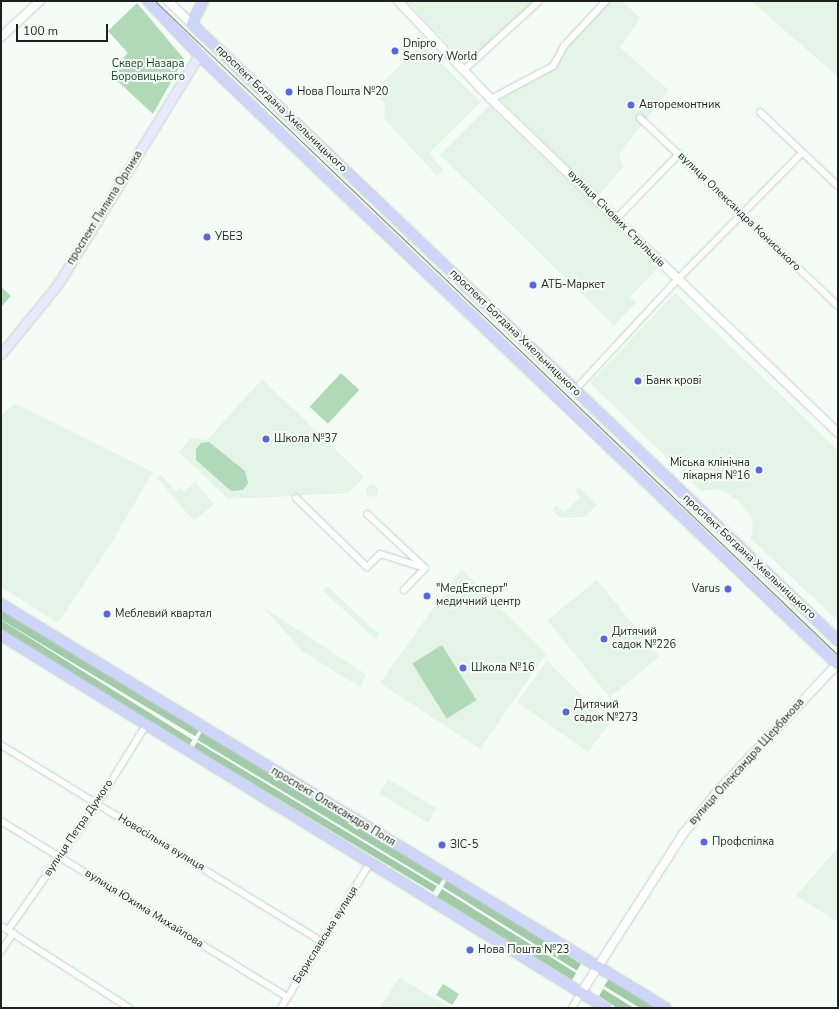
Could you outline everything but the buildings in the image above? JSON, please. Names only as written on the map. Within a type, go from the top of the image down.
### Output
[{"type":"main road","name":"проспект Богдана Хмельницького","points":[[148,1],[199,55],[838,664]]},
{"type":"main road","points":[[192,24],[203,1]]},
{"type":"main road","name":"проспект Богдана Хмельницького","points":[[192,24],[838,641]]},
{"type":"main road","points":[[199,55],[209,40]]},
{"type":"main road","name":"проспект Пилипа Орлика","points":[[1,354],[58,284],[199,55]]},
{"type":"main road","points":[[406,253],[418,240]]},
{"type":"main road","points":[[563,403],[575,390]]},
{"type":"main road","name":"проспект Олександра Поля","points":[[1,604],[666,1008]]},
{"type":"main road","points":[[1,635],[146,725],[371,861],[606,1008]]},
{"type":"street","points":[[1,37],[40,1]]},
{"type":"street","points":[[168,1],[192,24]]},
{"type":"street","name":"вулиця Січових Стрільців","points":[[398,1],[491,99],[677,280],[838,433]]},
{"type":"street","points":[[464,70],[539,1]]},
{"type":"street","points":[[491,99],[553,66],[564,46],[606,1]]},
{"type":"street","points":[[760,112],[838,186]]},
{"type":"street","name":"вулиця Олександра Кониського","points":[[640,118],[680,154],[838,306]]},
{"type":"street","points":[[575,390],[677,280],[802,153]]},
{"type":"street","points":[[616,219],[680,154]]},
{"type":"street","points":[[296,498],[367,567],[380,554],[425,568]]},
{"type":"street","points":[[367,514],[425,568]]},
{"type":"street","points":[[404,590],[425,568]]},
{"type":"street","name":"вулиця Олександра Щербакова","points":[[572,1008],[683,834],[718,791],[838,664]]},
{"type":"street","name":"вулиця Петра Дужого","points":[[1,951],[11,932],[97,804],[146,725]]},
{"type":"street","name":"Новосільна вулиця","points":[[1,745],[322,942]]},
{"type":"street","name":"вулиця Юхима Михайлова","points":[[1,821],[287,997]]},
{"type":"street","name":"Бериславська вулиця","points":[[281,1008],[371,861]]},
{"type":"street","points":[[1,926],[129,1008]]},
{"type":"shaded area","points":[[407,1],[540,1],[467,64]]},
{"type":"shaded area","points":[[609,1],[622,1],[640,18],[620,48],[669,90],[619,154],[623,167],[598,196],[500,99],[555,68],[566,46]]},
{"type":"shaded area","points":[[751,1],[838,1],[838,77]]},
{"type":"shaded area","points":[[422,44],[481,102],[429,153],[443,170],[437,176],[384,119],[385,104],[373,91]]},
{"type":"shaded area","points":[[489,106],[658,268],[630,297],[636,303],[614,326],[440,155]]},
{"type":"shaded area","name":"Міська клінічна лікарня №16","points":[[675,293],[838,450],[838,621],[751,539],[753,528],[751,516],[739,502],[726,492],[716,489],[701,491],[590,383]]},
{"type":"shaded area","name":"Школа №37","points":[[262,379],[364,477],[349,493],[228,499],[179,452],[191,438],[207,440]]},
{"type":"shaded area","points":[[16,404],[153,472],[109,547],[58,623],[1,587],[1,415]]},
{"type":"shaded area","points":[[161,475],[175,491],[180,487],[184,492],[195,482],[214,504],[194,521],[157,478]]},
{"type":"shaded area","points":[[372,485],[376,487],[378,491],[376,495],[372,497],[368,495],[366,491],[368,487]]},
{"type":"shaded area","points":[[579,487],[597,505],[584,517],[560,518],[552,510],[556,505],[564,513],[580,497],[575,491]]},
{"type":"shaded area","name":"Школа №16","points":[[461,569],[546,654],[480,749],[380,683]]},
{"type":"shaded area","name":"Дитячий садок №226","points":[[597,580],[659,657],[610,697],[547,620]]},
{"type":"shaded area","points":[[327,586],[379,634],[375,639],[323,590]]},
{"type":"shaded area","points":[[264,608],[366,674],[360,687],[302,651]]},
{"type":"shaded area","name":"Дитячий садок №273","points":[[547,661],[610,723],[588,752],[517,702]]},
{"type":"shaded area","points":[[388,779],[437,808],[428,823],[379,794]]},
{"type":"shaded area","points":[[838,847],[838,922],[796,896]]},
{"type":"shaded area","points":[[399,977],[427,994],[450,1008],[380,1008]]},
{"type":"green space","name":"Сквер Назара Боровицького","points":[[137,3],[184,59],[153,114],[109,73],[128,53],[108,31]]},
{"type":"green space","points":[[1,287],[11,296],[1,307]]},
{"type":"green space","points":[[341,373],[359,390],[328,424],[310,407]]},
{"type":"green space","points":[[209,442],[245,471],[248,483],[243,490],[231,491],[196,460],[196,449],[201,443]]},
{"type":"green space","points":[[1,609],[200,728],[195,736],[1,619]]},
{"type":"green space","points":[[1,620],[193,740],[188,747],[1,631]]},
{"type":"green space","points":[[442,645],[476,700],[447,719],[412,664]]},
{"type":"green space","points":[[202,732],[444,877],[439,885],[197,740]]},
{"type":"green space","points":[[197,742],[437,886],[433,892],[193,748]]},
{"type":"green space","points":[[447,880],[581,964],[577,971],[443,887]]},
{"type":"green space","points":[[442,889],[576,973],[572,980],[437,897]]},
{"type":"green space","points":[[609,979],[657,1008],[640,1008],[604,986]]},
{"type":"green space","points":[[443,984],[459,994],[452,1005],[436,995]]},
{"type":"green space","points":[[603,989],[634,1008],[617,1008],[599,996]]},
{"type":"tram line","points":[[155,1],[838,655]]},
{"type":"place","name":"Dnipro Sensory World","points":[[395,51]]},
{"type":"place","name":"Нова Пошта №20","points":[[289,92]]},
{"type":"place","name":"Авторемонтник","points":[[631,105]]},
{"type":"place","name":"УБЕЗ","points":[[207,237]]},
{"type":"place","name":"АТБ-Маркет","points":[[533,285]]},
{"type":"place","name":"Банк крові","points":[[638,381]]},
{"type":"place","name":"Школа №37","points":[[266,439]]},
{"type":"place","name":"Міська клінічна лікарня №16","points":[[759,470]]},
{"type":"place","name":"Varus","points":[[728,589]]},
{"type":"place","name":"\"МедЕксперт\" медичний центр","points":[[427,596]]},
{"type":"place","name":"Меблевий квартал","points":[[107,614]]},
{"type":"place","name":"Дитячий садок №226","points":[[604,639]]},
{"type":"place","name":"Школа №16","points":[[463,668]]},
{"type":"place","name":"Дитячий садок №273","points":[[566,712]]},
{"type":"place","name":"Профспілка","points":[[704,842]]},
{"type":"place","name":"ЗІС-5","points":[[442,845]]},
{"type":"place","name":"Нова Пошта №23","points":[[470,950]]}]
